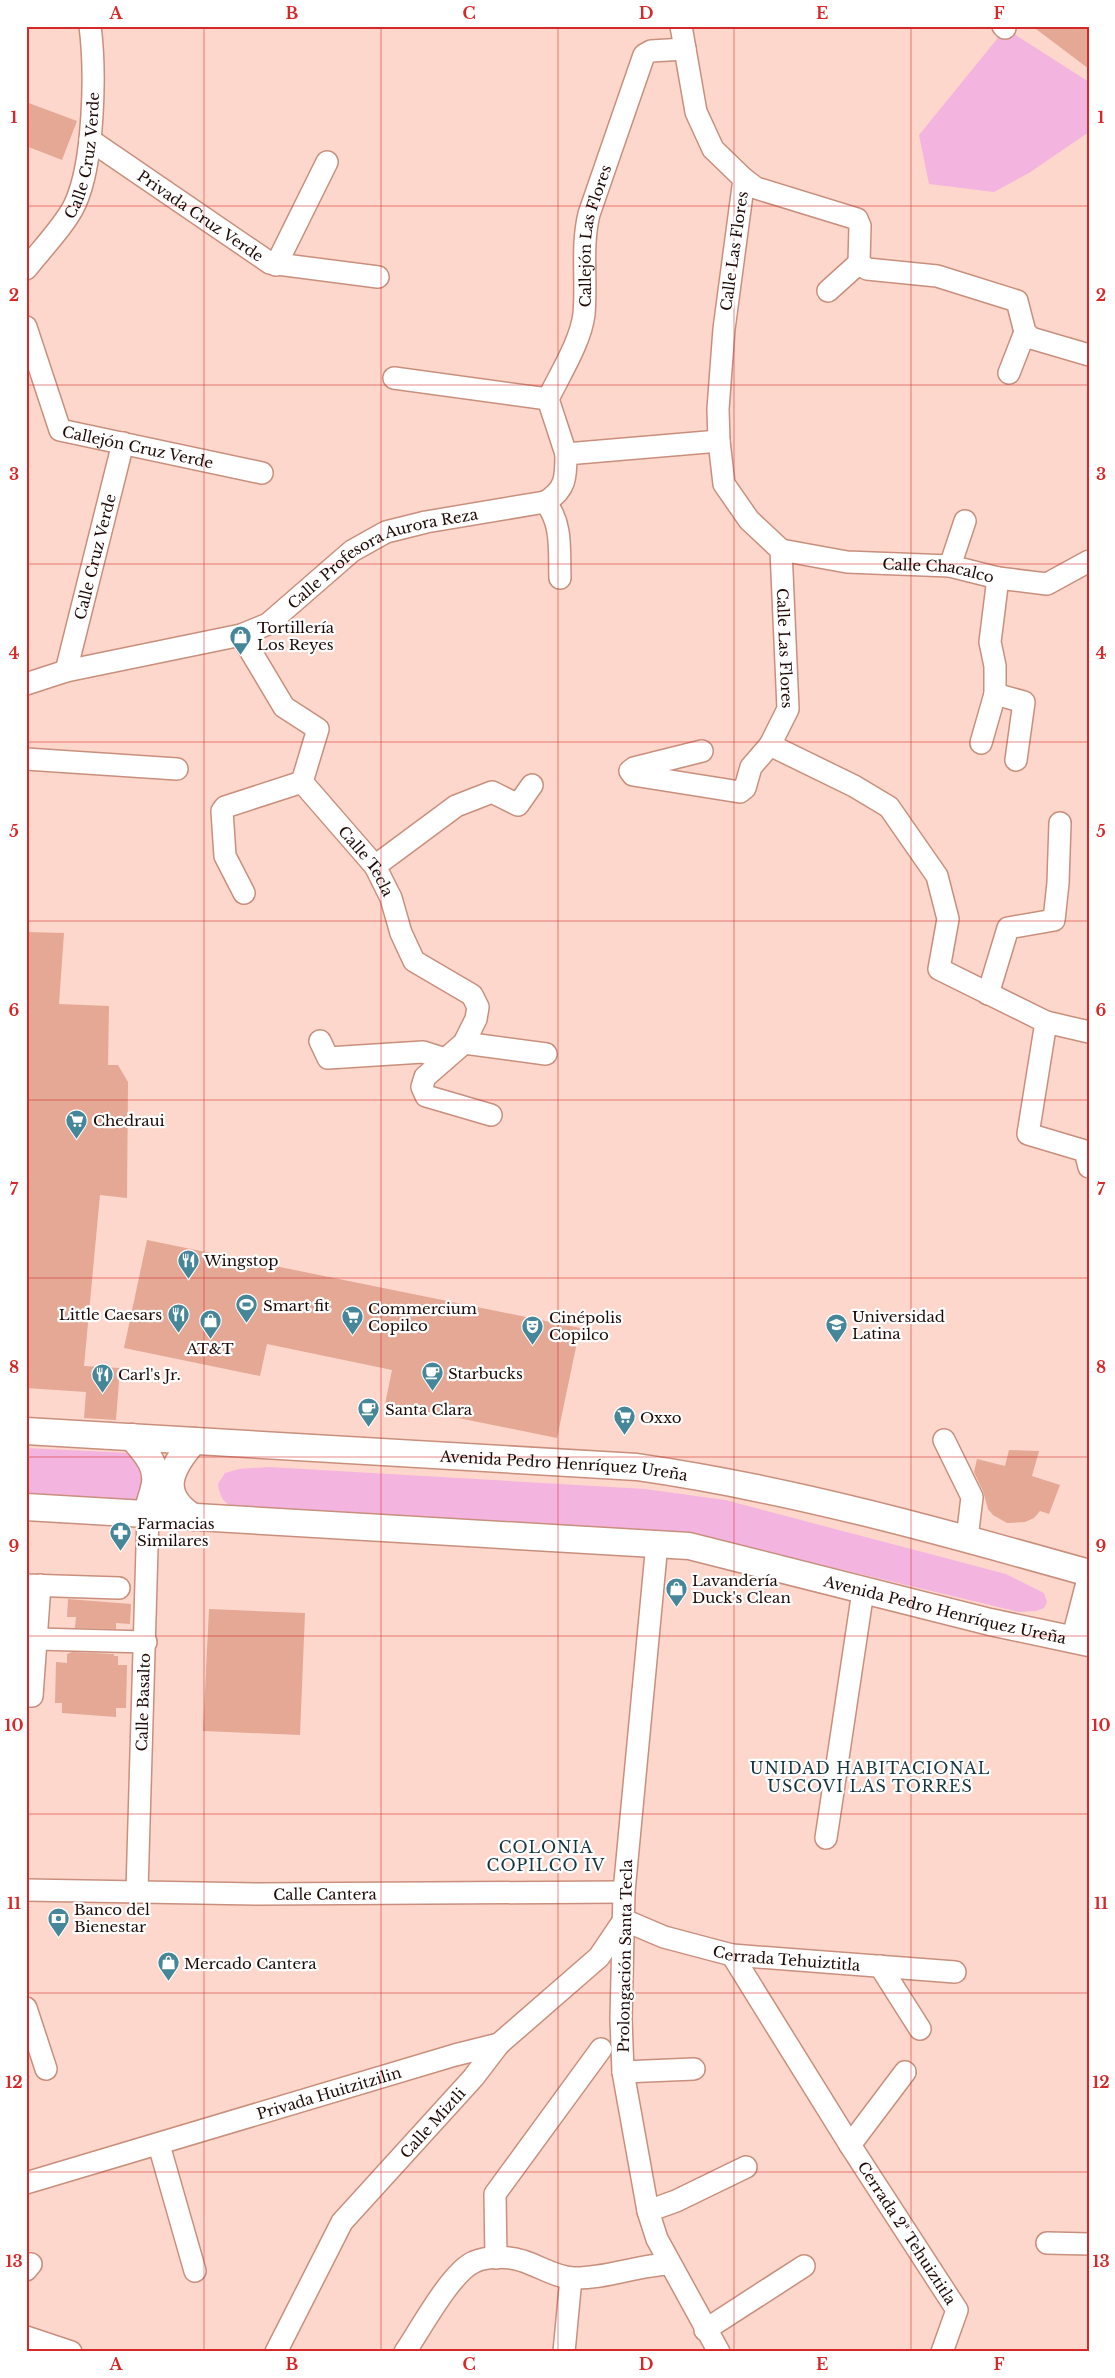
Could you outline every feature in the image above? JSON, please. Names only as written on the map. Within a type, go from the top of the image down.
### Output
[{"type":"main road","name":"Avenida Pedro Henríquez Ureña","points":[[26,1431],[636,1467],[702,1476],[781,1492],[967,1539],[1089,1573]]},
{"type":"main road","points":[[132,1437],[147,1454],[155,1472],[156,1482],[148,1506],[148,1514]]},
{"type":"main road","points":[[193,1517],[179,1506],[174,1499],[170,1482],[174,1465],[194,1441]]},
{"type":"main road","name":"Avenida Pedro Henríquez Ureña","points":[[26,1507],[689,1546],[990,1622],[1082,1641]]},
{"type":"main road","points":[[1082,1641],[1089,1585]]},
{"type":"street","name":"Calle Cruz Verde","points":[[26,269],[74,206],[83,180],[90,140],[92,46],[90,26]]},
{"type":"street","name":"Calle Las Flores","points":[[682,26],[696,112],[713,149],[744,180],[724,329],[718,409],[719,441],[724,484],[749,520],[781,550],[788,709],[770,745],[751,767],[745,788],[740,792],[633,775],[630,771],[634,768],[702,751]]},
{"type":"street","name":"Callejón Las Flores","points":[[548,399],[580,329],[584,314],[586,229],[644,55],[652,51],[685,49]]},
{"type":"street","name":"Privada Cruz Verde","points":[[90,140],[276,265],[378,277]]},
{"type":"street","points":[[276,265],[327,162]]},
{"type":"street","points":[[744,180],[756,188],[857,218],[860,226],[859,263],[828,292]]},
{"type":"street","points":[[859,263],[867,268],[937,276],[1017,301],[1025,332],[1031,338],[1089,355]]},
{"type":"street","name":"Callejón Cruz Verde","points":[[26,326],[60,430],[262,473]]},
{"type":"street","points":[[1009,373],[1025,332]]},
{"type":"street","points":[[394,378],[548,399],[566,454],[566,478],[558,495],[545,502],[553,512],[558,523],[560,578]]},
{"type":"street","points":[[566,454],[719,441]]},
{"type":"street","name":"Calle Cruz Verde","points":[[66,671],[123,442]]},
{"type":"street","name":"Calle Profesora Aurora Reza","points":[[26,684],[66,671],[242,635],[268,624],[352,552],[386,532],[426,522],[545,502]]},
{"type":"street","points":[[950,566],[965,521]]},
{"type":"street","name":"Calle Chacalco","points":[[781,550],[847,562],[950,566],[998,578],[1047,584],[1089,561]]},
{"type":"street","points":[[981,743],[995,694],[994,666],[990,642],[998,578]]},
{"type":"street","points":[[242,635],[284,707],[318,729],[302,782],[225,807],[222,812],[224,856],[244,893]]},
{"type":"street","points":[[995,694],[1024,702],[1016,760]]},
{"type":"street","points":[[770,745],[854,786],[888,807],[937,876],[948,919],[939,969],[1046,1022],[1089,1032]]},
{"type":"street","points":[[26,758],[177,769]]},
{"type":"street","name":"Calle Tecla","points":[[302,782],[375,866],[391,898],[401,933],[414,961],[472,995],[478,1007],[476,1019],[464,1043],[425,1077],[422,1086],[426,1096],[491,1115]]},
{"type":"street","points":[[375,866],[456,806],[492,792],[518,805],[532,785]]},
{"type":"street","points":[[988,994],[1008,928],[1054,920],[1060,823]]},
{"type":"street","points":[[1046,1022],[1028,1134],[1085,1151],[1089,1167]]},
{"type":"street","points":[[320,1041],[328,1058],[423,1052],[445,1060]]},
{"type":"street","points":[[464,1043],[546,1054]]},
{"type":"street","points":[[944,1440],[972,1496],[967,1539]]},
{"type":"street","name":"Calle Basalto","points":[[137,1891],[146,1642],[148,1514]]},
{"type":"street","name":"Prolongación Santa Tecla","points":[[657,1543],[624,1892],[621,2019],[623,2072],[648,2211],[657,2239],[719,2352]]},
{"type":"street","points":[[26,1696],[32,1696],[38,1639],[33,1585],[119,1588]]},
{"type":"street","points":[[826,1838],[864,1591]]},
{"type":"street","points":[[38,1639],[146,1642]]},
{"type":"street","name":"Calle Cantera","points":[[26,1890],[258,1894],[624,1892]]},
{"type":"street","name":"Cerrada Tehuiztitla","points":[[624,1920],[664,1937],[732,1955],[954,1972]]},
{"type":"street","name":"Calle Miztli","points":[[276,2352],[342,2222],[473,2078],[499,2044],[600,1957],[624,1920]]},
{"type":"street","name":"Cerrada 2ª Tehuiztitla","points":[[732,1955],[850,2145],[957,2310],[942,2352]]},
{"type":"street","points":[[880,1966],[920,2029]]},
{"type":"street","points":[[26,2008],[46,2069]]},
{"type":"street","name":"Privada Huitzitzilin","points":[[26,2183],[159,2145],[455,2055],[499,2044]]},
{"type":"street","points":[[496,2258],[495,2194],[601,2049]]},
{"type":"street","points":[[623,2072],[694,2069]]},
{"type":"street","name":"Cerrada 2ª Tehuiztitla","points":[[850,2145],[905,2072]]},
{"type":"street","points":[[159,2145],[195,2271]]},
{"type":"street","points":[[648,2211],[676,2201],[746,2167]]},
{"type":"street","points":[[1047,2243],[1089,2244]]},
{"type":"street","points":[[405,2352],[458,2273],[474,2262],[496,2258],[521,2260],[570,2278],[587,2278],[624,2272],[646,2265],[670,2264]]},
{"type":"street","points":[[706,2330],[804,2266]]},
{"type":"street","points":[[564,2352],[570,2278]]},
{"type":"street","points":[[26,2337],[71,2352]]},
{"type":"shaded area","points":[[1011,32],[1089,82],[1089,132],[1029,173],[994,192],[929,184],[919,135],[1001,34]]},
{"type":"shaded area","points":[[26,1448],[131,1453],[146,1469],[142,1495],[133,1502],[26,1496]]},
{"type":"shaded area","points":[[269,1467],[645,1489],[725,1500],[1006,1574],[1044,1593],[1047,1602],[1044,1608],[1036,1611],[1019,1612],[693,1534],[238,1509],[229,1505],[224,1500],[218,1484],[225,1473],[239,1469]]},
{"type":"building","points":[[1032,26],[1089,26],[1089,69]]},
{"type":"building","points":[[26,102],[77,121],[62,160],[26,146]]},
{"type":"building","name":"Chedraui","points":[[27,932],[64,933],[59,1004],[109,1006],[108,1065],[118,1065],[128,1082],[127,1198],[100,1195],[84,1366],[120,1368],[116,1420],[84,1418],[86,1392],[26,1388]]},
{"type":"building","name":"Commercium Copilco","points":[[147,1240],[580,1328],[557,1438],[404,1407],[403,1412],[384,1409],[392,1370],[267,1344],[260,1376],[124,1348]]},
{"type":"building","points":[[1009,1450],[1039,1451],[1032,1476],[1060,1485],[1049,1514],[1040,1511],[1034,1518],[1025,1522],[1007,1523],[993,1515],[988,1509],[983,1491],[974,1472],[977,1459],[1005,1466]]},
{"type":"building","points":[[68,1599],[131,1604],[130,1624],[116,1623],[116,1629],[75,1628],[76,1617],[67,1617]]},
{"type":"building","points":[[209,1609],[305,1613],[300,1735],[203,1731]]},
{"type":"building","points":[[72,1652],[114,1654],[114,1656],[118,1656],[118,1665],[127,1665],[126,1708],[116,1708],[116,1717],[62,1713],[62,1703],[55,1703],[56,1662],[67,1663],[67,1654]]},
{"type":"place","name":"Tortillería Los Reyes","points":[[241,655]]},
{"type":"place","name":"Chedraui","points":[[77,1139]]},
{"type":"place","name":"Wingstop","points":[[188,1279]]},
{"type":"place","name":"Smart fit","points":[[247,1324]]},
{"type":"place","name":"Little Caesars","points":[[178,1333]]},
{"type":"place","name":"Commercium Copilco","points":[[352,1336]]},
{"type":"place","name":"AT&T","points":[[210,1339]]},
{"type":"place","name":"Universidad Latina","points":[[836,1344]]},
{"type":"place","name":"Cinépolis Copilco","points":[[533,1345]]},
{"type":"place","name":"Starbucks","points":[[432,1392]]},
{"type":"place","name":"Carl's Jr.","points":[[102,1393]]},
{"type":"place","name":"Santa Clara","points":[[369,1428]]},
{"type":"place","name":"Oxxo","points":[[624,1436]]},
{"type":"place","name":"Farmacias Similares","points":[[121,1551]]},
{"type":"place","name":"Lavandería Duck's Clean","points":[[676,1608]]},
{"type":"place","name":"Banco del Bienestar","points":[[58,1937]]},
{"type":"place","name":"Mercado Cantera","points":[[168,1982]]},
{"type":"district","name":"UNIDAD HABITACIONAL USCOVI LAS TORRES","points":[[870,1777]]},
{"type":"district","name":"COLONIA COPILCO IV","points":[[546,1856]]}]
